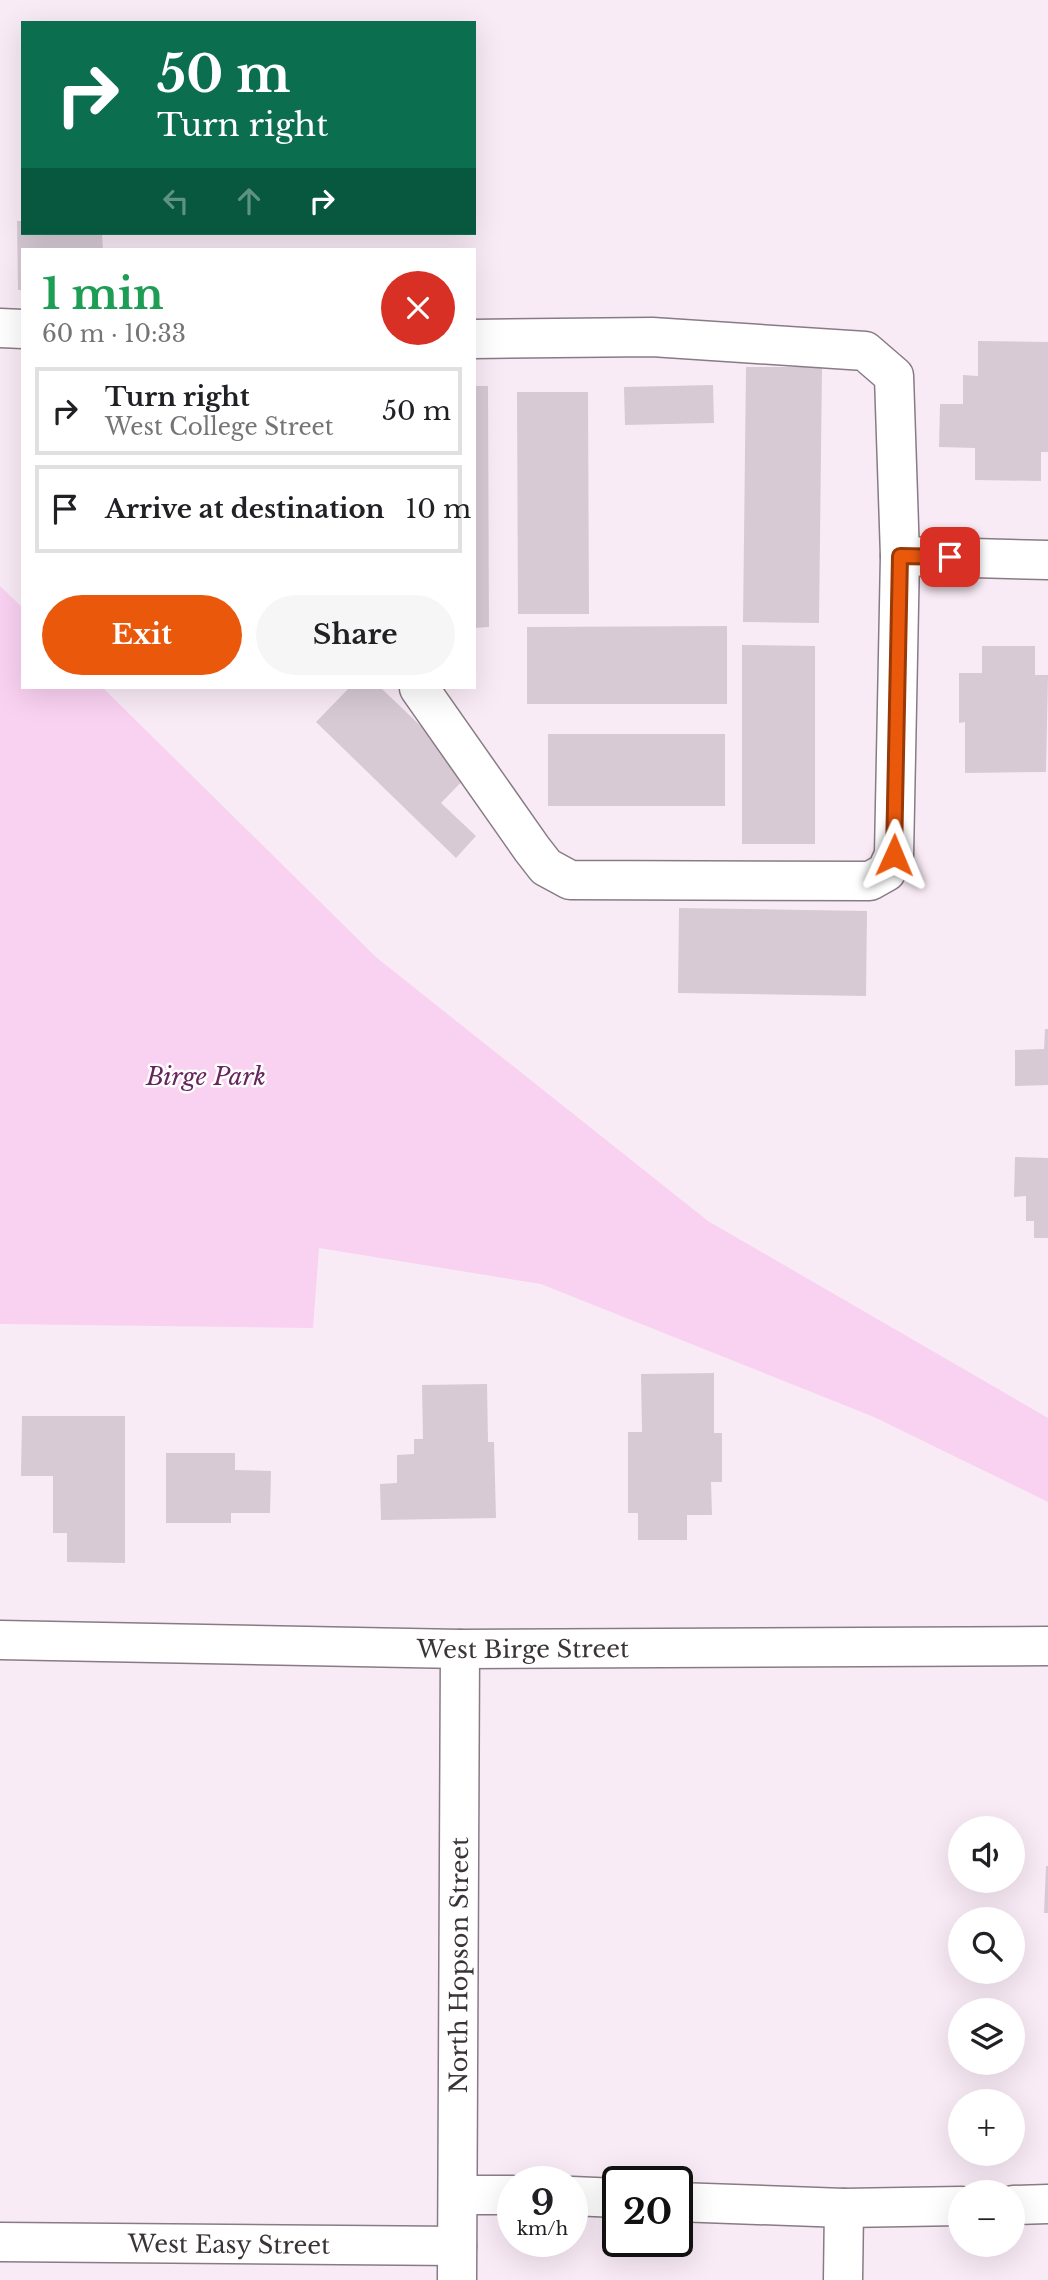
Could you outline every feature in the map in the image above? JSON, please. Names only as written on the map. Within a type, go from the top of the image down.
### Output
[{"type":"street","points":[[0,328],[21,329]]},
{"type":"street","points":[[420,689],[546,867],[570,880],[870,881],[886,872],[894,855],[900,556],[894,376],[865,351],[652,337],[476,339]]},
{"type":"street","points":[[900,556],[1048,560]]},
{"type":"street","name":"West Birge Street","points":[[0,1640],[460,1649],[1048,1646]]},
{"type":"street","name":"North Hopson Street","points":[[457,2263],[460,1649]]},
{"type":"street","points":[[458,2195],[497,2195]]},
{"type":"street","points":[[693,2203],[844,2208],[948,2206]]},
{"type":"street","points":[[1025,2205],[1048,2204]]},
{"type":"street","points":[[843,2280],[844,2208]]},
{"type":"street","name":"West Easy Street","points":[[0,2242],[457,2263]]},
{"type":"green space","name":"Birge Park","points":[[0,586],[21,606],[21,689],[104,689],[377,958],[708,1221],[1048,1418],[1048,1502],[874,1417],[541,1284],[319,1248],[313,1328],[0,1324]]},
{"type":"building","points":[[17,221],[21,221],[21,235],[102,235],[103,248],[21,248],[21,290],[18,290]]},
{"type":"building","points":[[978,341],[1048,342],[1048,452],[1041,452],[1041,481],[975,480],[975,448],[939,447],[940,404],[963,404],[963,375],[978,376]]},
{"type":"building","points":[[746,367],[822,367],[819,623],[743,622]]},
{"type":"building","points":[[713,385],[714,423],[625,425],[624,387]]},
{"type":"building","points":[[476,386],[488,386],[489,627],[476,628]]},
{"type":"building","points":[[517,392],[588,392],[589,614],[518,614]]},
{"type":"building","points":[[727,626],[727,704],[527,704],[527,627]]},
{"type":"building","points":[[742,645],[815,646],[815,844],[742,844]]},
{"type":"building","points":[[982,646],[1035,646],[1035,675],[1048,675],[1046,772],[965,773],[965,722],[959,723],[959,673],[982,673]]},
{"type":"building","points":[[348,689],[382,689],[470,773],[441,803],[476,836],[456,858],[316,722]]},
{"type":"building","points":[[548,734],[725,734],[725,806],[548,806]]},
{"type":"building","points":[[679,908],[867,911],[866,996],[678,993]]},
{"type":"building","points":[[1045,1029],[1048,1029],[1048,1085],[1015,1086],[1015,1050],[1044,1049]]},
{"type":"building","points":[[1015,1157],[1048,1158],[1048,1238],[1034,1238],[1034,1221],[1026,1221],[1026,1196],[1014,1197]]},
{"type":"building","points":[[714,1373],[714,1433],[722,1433],[722,1482],[711,1482],[712,1515],[687,1515],[687,1540],[638,1540],[638,1513],[628,1513],[628,1432],[642,1432],[641,1374]]},
{"type":"building","points":[[487,1384],[488,1442],[494,1442],[496,1518],[381,1520],[380,1484],[397,1483],[397,1455],[414,1454],[414,1439],[423,1439],[422,1385]]},
{"type":"building","points":[[22,1416],[125,1416],[125,1563],[67,1562],[67,1533],[53,1533],[53,1476],[21,1476]]},
{"type":"building","points":[[166,1453],[235,1453],[235,1470],[271,1471],[270,1513],[231,1513],[231,1523],[166,1523]]},
{"type":"building","points":[[1046,1866],[1048,1913],[1044,1913]]},
{"type":"route","points":[[894,855],[900,556],[950,557]]}]
